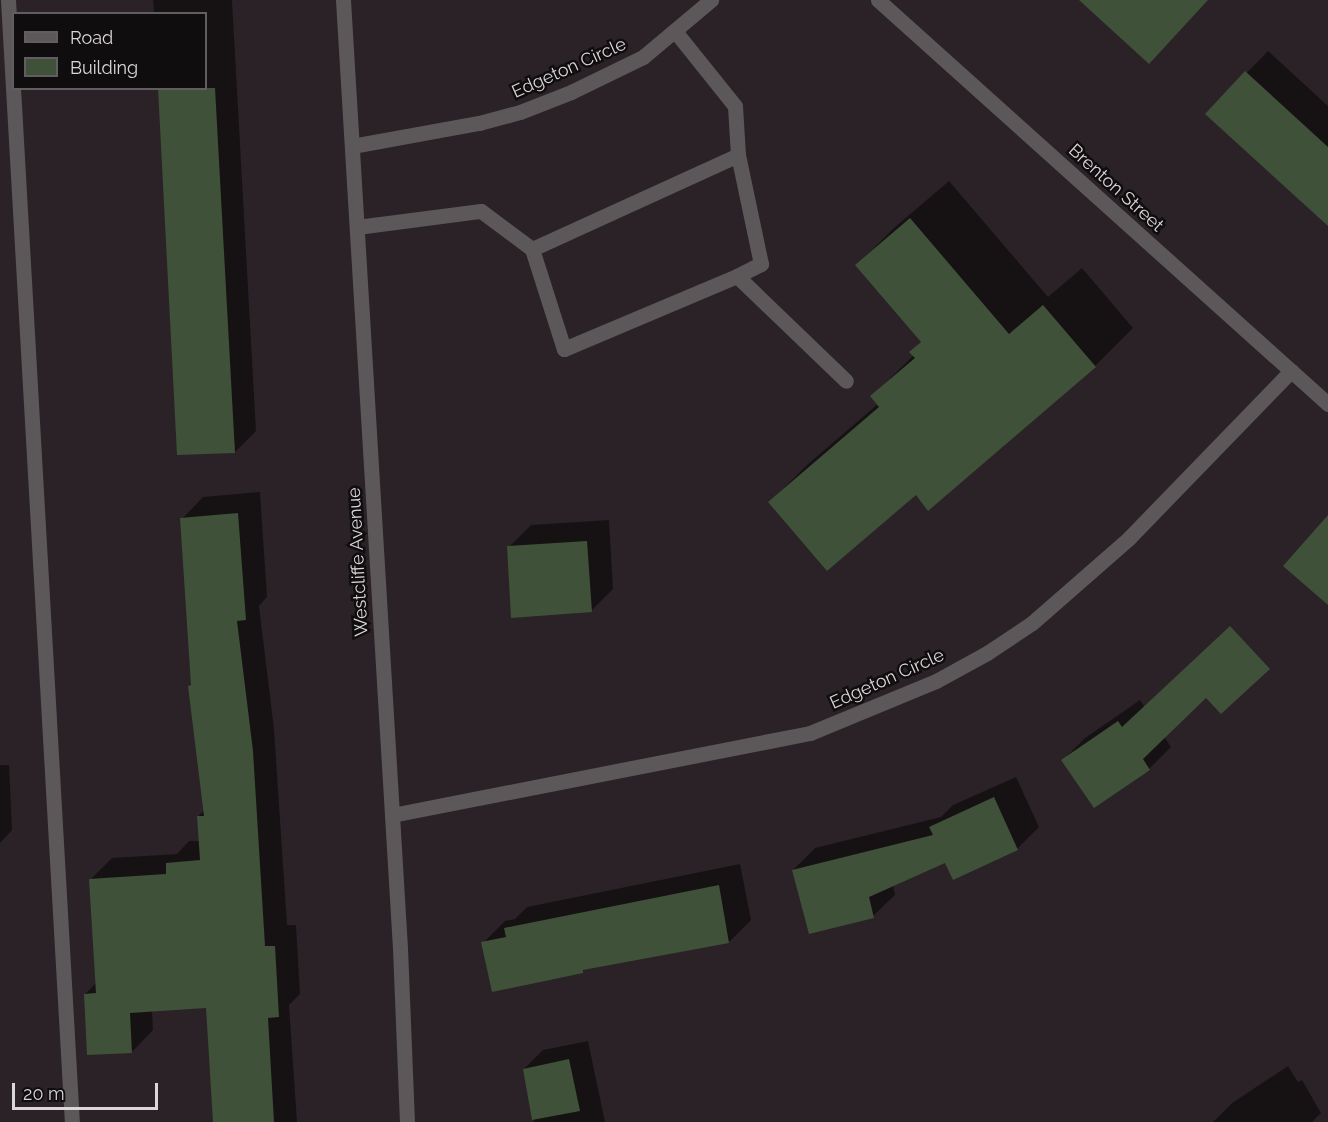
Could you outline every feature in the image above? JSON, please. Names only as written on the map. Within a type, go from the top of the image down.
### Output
[{"type":"street","points":[[8,0],[12,70]]},
{"type":"street","name":"Westcliffe Avenue","points":[[343,0],[392,815],[407,1122]]},
{"type":"street","name":"Edgeton Circle","points":[[352,146],[479,123],[519,112],[571,92],[643,57],[711,0]]},
{"type":"street","name":"Brenton Street","points":[[878,0],[1328,405]]},
{"type":"street","points":[[357,227],[481,211],[531,249],[564,349],[761,264],[738,155],[735,106],[675,31]]},
{"type":"street","points":[[13,90],[72,1122]]},
{"type":"street","points":[[531,249],[738,155]]},
{"type":"street","points":[[737,276],[846,381]]},
{"type":"street","name":"Edgeton Circle","points":[[392,815],[810,733],[936,681],[987,653],[1032,623],[1130,538],[1291,371]]},
{"type":"building","points":[[1079,0],[1208,0],[1149,64]]},
{"type":"building","points":[[1245,71],[1328,147],[1328,226],[1205,114]]},
{"type":"building","points":[[215,88],[235,453],[177,455],[158,90]]},
{"type":"building","points":[[910,218],[1009,334],[1043,305],[1096,367],[928,511],[916,495],[827,571],[768,502],[879,407],[870,396],[915,358],[909,352],[921,342],[855,265]]},
{"type":"building","points":[[238,513],[246,620],[237,621],[253,751],[265,946],[275,946],[279,1017],[268,1018],[274,1122],[213,1122],[206,1008],[130,1013],[132,1053],[87,1055],[84,994],[96,993],[89,879],[166,874],[166,863],[200,860],[197,816],[204,816],[188,686],[191,685],[180,518]]},
{"type":"building","points":[[1328,515],[1328,605],[1283,566]]},
{"type":"building","points":[[587,541],[592,612],[511,618],[507,546]]},
{"type":"building","points":[[1230,626],[1270,669],[1221,714],[1206,698],[1143,759],[1150,770],[1094,808],[1061,760],[1118,721],[1122,727]]},
{"type":"building","points":[[994,797],[1018,850],[953,880],[945,863],[869,897],[874,918],[809,934],[792,870],[933,835],[929,827]]},
{"type":"building","points":[[719,885],[729,943],[583,970],[583,973],[492,992],[481,942],[506,937],[504,928]]},
{"type":"building","points":[[569,1059],[580,1111],[532,1120],[523,1069]]}]
